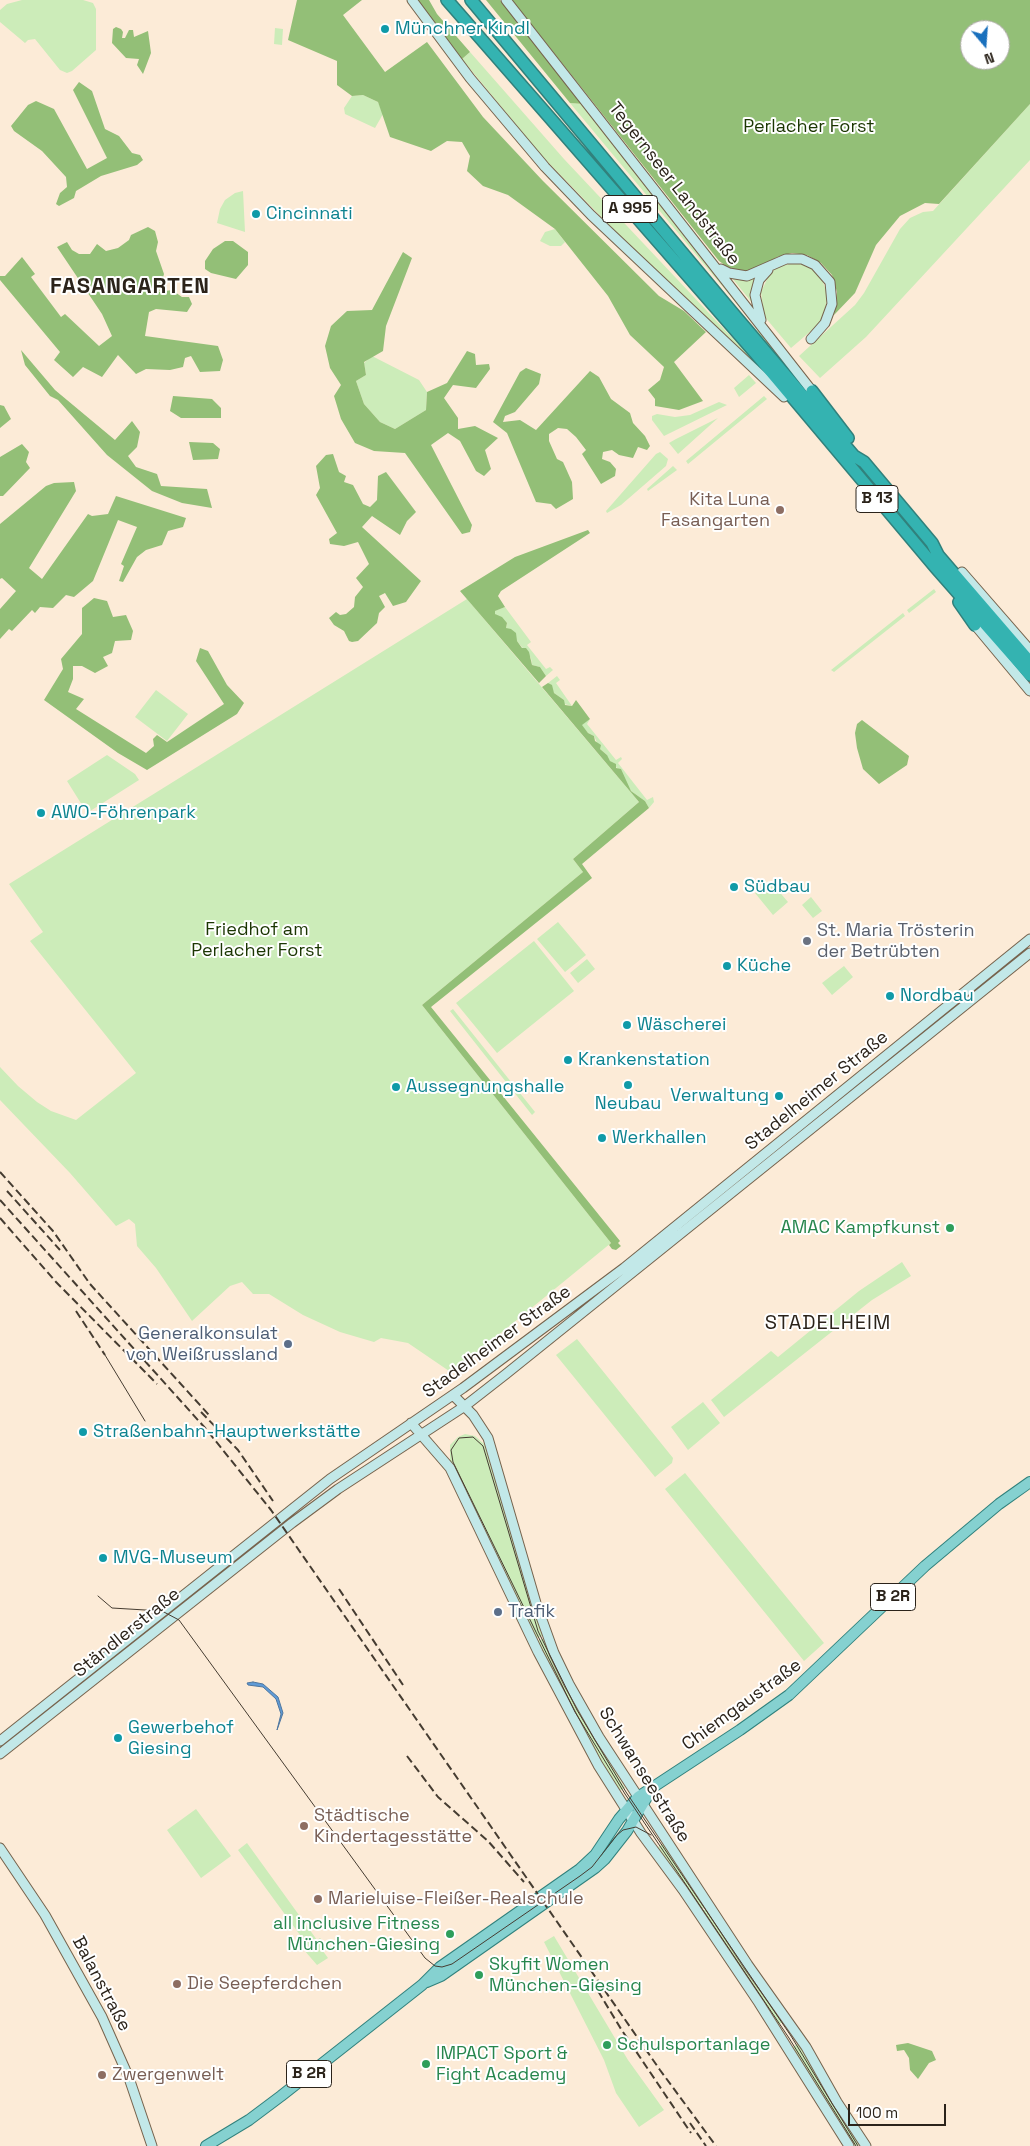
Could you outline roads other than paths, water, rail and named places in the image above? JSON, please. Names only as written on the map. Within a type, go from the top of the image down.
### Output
[{"type":"highway","name":"A 995","points":[[447,0],[756,354]]},
{"type":"highway","name":"A 995","points":[[471,0],[822,425]]},
{"type":"highway","name":"B 13","points":[[756,354],[822,425],[854,456],[864,462],[932,543],[938,554],[1030,662]]},
{"type":"highway","points":[[812,391],[859,450],[864,462]]},
{"type":"highway","points":[[784,397],[809,424],[822,425]]},
{"type":"highway","name":"B 13","points":[[822,425],[936,568],[1030,675]]},
{"type":"highway","points":[[932,543],[943,550],[962,572]]},
{"type":"highway","points":[[936,568],[940,578],[975,625]]},
{"type":"main road","points":[[412,0],[470,78],[545,167],[591,216],[784,397]]},
{"type":"main road","name":"Tegernseer Landstraße","points":[[506,0],[717,267],[812,391]]},
{"type":"main road","points":[[717,267],[729,273],[747,276],[778,262],[794,258],[808,261],[820,269],[830,282],[833,294],[830,314],[812,339]]},
{"type":"main road","points":[[763,326],[756,302],[757,286],[764,274],[778,262]]},
{"type":"main road","points":[[962,572],[1030,650]]},
{"type":"main road","points":[[975,625],[1030,691]]},
{"type":"main road","name":"Stadelheimer Straße","points":[[422,1434],[465,1406],[1030,939]]},
{"type":"main road","name":"Stadelheimer Straße","points":[[411,1423],[627,1271],[1030,953]]},
{"type":"main road","name":"Schwanseestraße","points":[[453,1395],[465,1406],[484,1430],[491,1446],[534,1596],[554,1653],[598,1737],[748,1965],[806,2047],[837,2102],[866,2146]]},
{"type":"main road","name":"Schwanseestraße","points":[[411,1423],[450,1468],[558,1691],[595,1759],[633,1820],[759,2003],[849,2146]]},
{"type":"main road","name":"Ständlerstraße","points":[[0,1741],[60,1696],[286,1513],[411,1423]]},
{"type":"main road","name":"Ständlerstraße","points":[[0,1754],[292,1523],[422,1434]]},
{"type":"main road","name":"Chiemgaustraße","points":[[206,2146],[249,2120],[282,2096],[422,1985],[440,1967],[580,1869],[600,1848],[626,1809],[640,1800],[650,1790],[789,1695],[925,1566],[999,1504],[1030,1482]]},
{"type":"main road","name":"Chiemgaustraße","points":[[422,1985],[441,1976],[595,1868],[605,1859],[633,1820],[640,1800]]},
{"type":"main road","name":"Balanstraße","points":[[0,1848],[45,1915],[102,2017],[129,2078],[152,2146]]},
{"type":"water","points":[[247,1683],[263,1684],[278,1697],[283,1713],[277,1730],[281,1714],[276,1699],[263,1687],[248,1685]]},
{"type":"tram line","points":[[105,1355],[145,1421]]},
{"type":"tram line","points":[[856,2146],[789,2038],[625,1794],[575,1712],[453,1462],[451,1450],[459,1438],[473,1437],[483,1446],[538,1631],[577,1710],[626,1792],[791,2036],[858,2146]]},
{"type":"tram line","points":[[98,1596],[112,1608],[162,1611],[179,1620],[425,1958],[435,1966],[442,1967],[452,1964],[580,1876],[592,1867],[623,1830],[636,1827],[651,1835]]},
{"type":"railway","points":[[0,1172],[53,1231],[90,1284],[209,1415]]},
{"type":"railway","points":[[7,1191],[60,1250]]},
{"type":"railway","points":[[0,1200],[206,1429],[271,1510],[660,2070],[716,2146]]},
{"type":"railway","points":[[0,1218],[56,1282],[157,1384]]},
{"type":"railway","points":[[76,1311],[105,1355]]},
{"type":"railway","points":[[201,1412],[238,1450],[273,1501]]},
{"type":"railway","points":[[339,1589],[403,1685]]},
{"type":"railway","points":[[407,1756],[438,1797],[488,1841],[524,1882]]},
{"type":"railway","points":[[598,1991],[621,2029],[691,2133]]},
{"type":"railway","points":[[690,2123],[706,2146]]},
{"type":"place","name":"Münchner Kindl","points":[[385,29]]},
{"type":"place","name":"Cincinnati","points":[[256,214]]},
{"type":"place","name":"Kita Luna Fasangarten","points":[[780,510]]},
{"type":"place","name":"AWO-Föhrenpark","points":[[41,813]]},
{"type":"place","name":"Südbau","points":[[734,887]]},
{"type":"place","name":"St. Maria Trösterin der Betrübten","points":[[807,941]]},
{"type":"place","name":"Küche","points":[[727,966]]},
{"type":"place","name":"Nordbau","points":[[890,996]]},
{"type":"place","name":"Wäscherei","points":[[627,1025]]},
{"type":"place","name":"Krankenstation","points":[[568,1060]]},
{"type":"place","name":"Neubau","points":[[628,1085]]},
{"type":"place","name":"Aussegnungshalle","points":[[396,1087]]},
{"type":"place","name":"Verwaltung","points":[[779,1096]]},
{"type":"place","name":"Werkhallen","points":[[602,1138]]},
{"type":"place","name":"AMAC Kampfkunst","points":[[950,1228]]},
{"type":"place","name":"Generalkonsulat von Weißrussland","points":[[288,1344]]},
{"type":"place","name":"Straßenbahn-Hauptwerkstätte","points":[[83,1432]]},
{"type":"place","name":"MVG-Museum","points":[[103,1558]]},
{"type":"place","name":"Trafik","points":[[498,1612]]},
{"type":"place","name":"Gewerbehof Giesing","points":[[118,1738]]},
{"type":"place","name":"Städtische Kindertagesstätte","points":[[304,1826]]},
{"type":"place","name":"Marieluise-Fleißer-Realschule","points":[[318,1899]]},
{"type":"place","name":"all inclusive Fitness München-Giesing","points":[[450,1934]]},
{"type":"place","name":"Skyfit Women München-Giesing","points":[[479,1975]]},
{"type":"place","name":"Die Seepferdchen","points":[[177,1984]]},
{"type":"place","name":"Schulsportanlage","points":[[607,2045]]},
{"type":"place","name":"IMPACT Sport & Fight Academy","points":[[426,2064]]},
{"type":"place","name":"Zwergenwelt","points":[[102,2075]]},
{"type":"district","name":"FASANGARTEN","points":[[130,287]]},
{"type":"district","name":"STADELHEIM","points":[[828,1324]]},
{"type":"park label","name":"Perlacher Forst","points":[[809,127]]},
{"type":"park label","name":"Friedhof am Perlacher Forst","points":[[257,940]]}]
